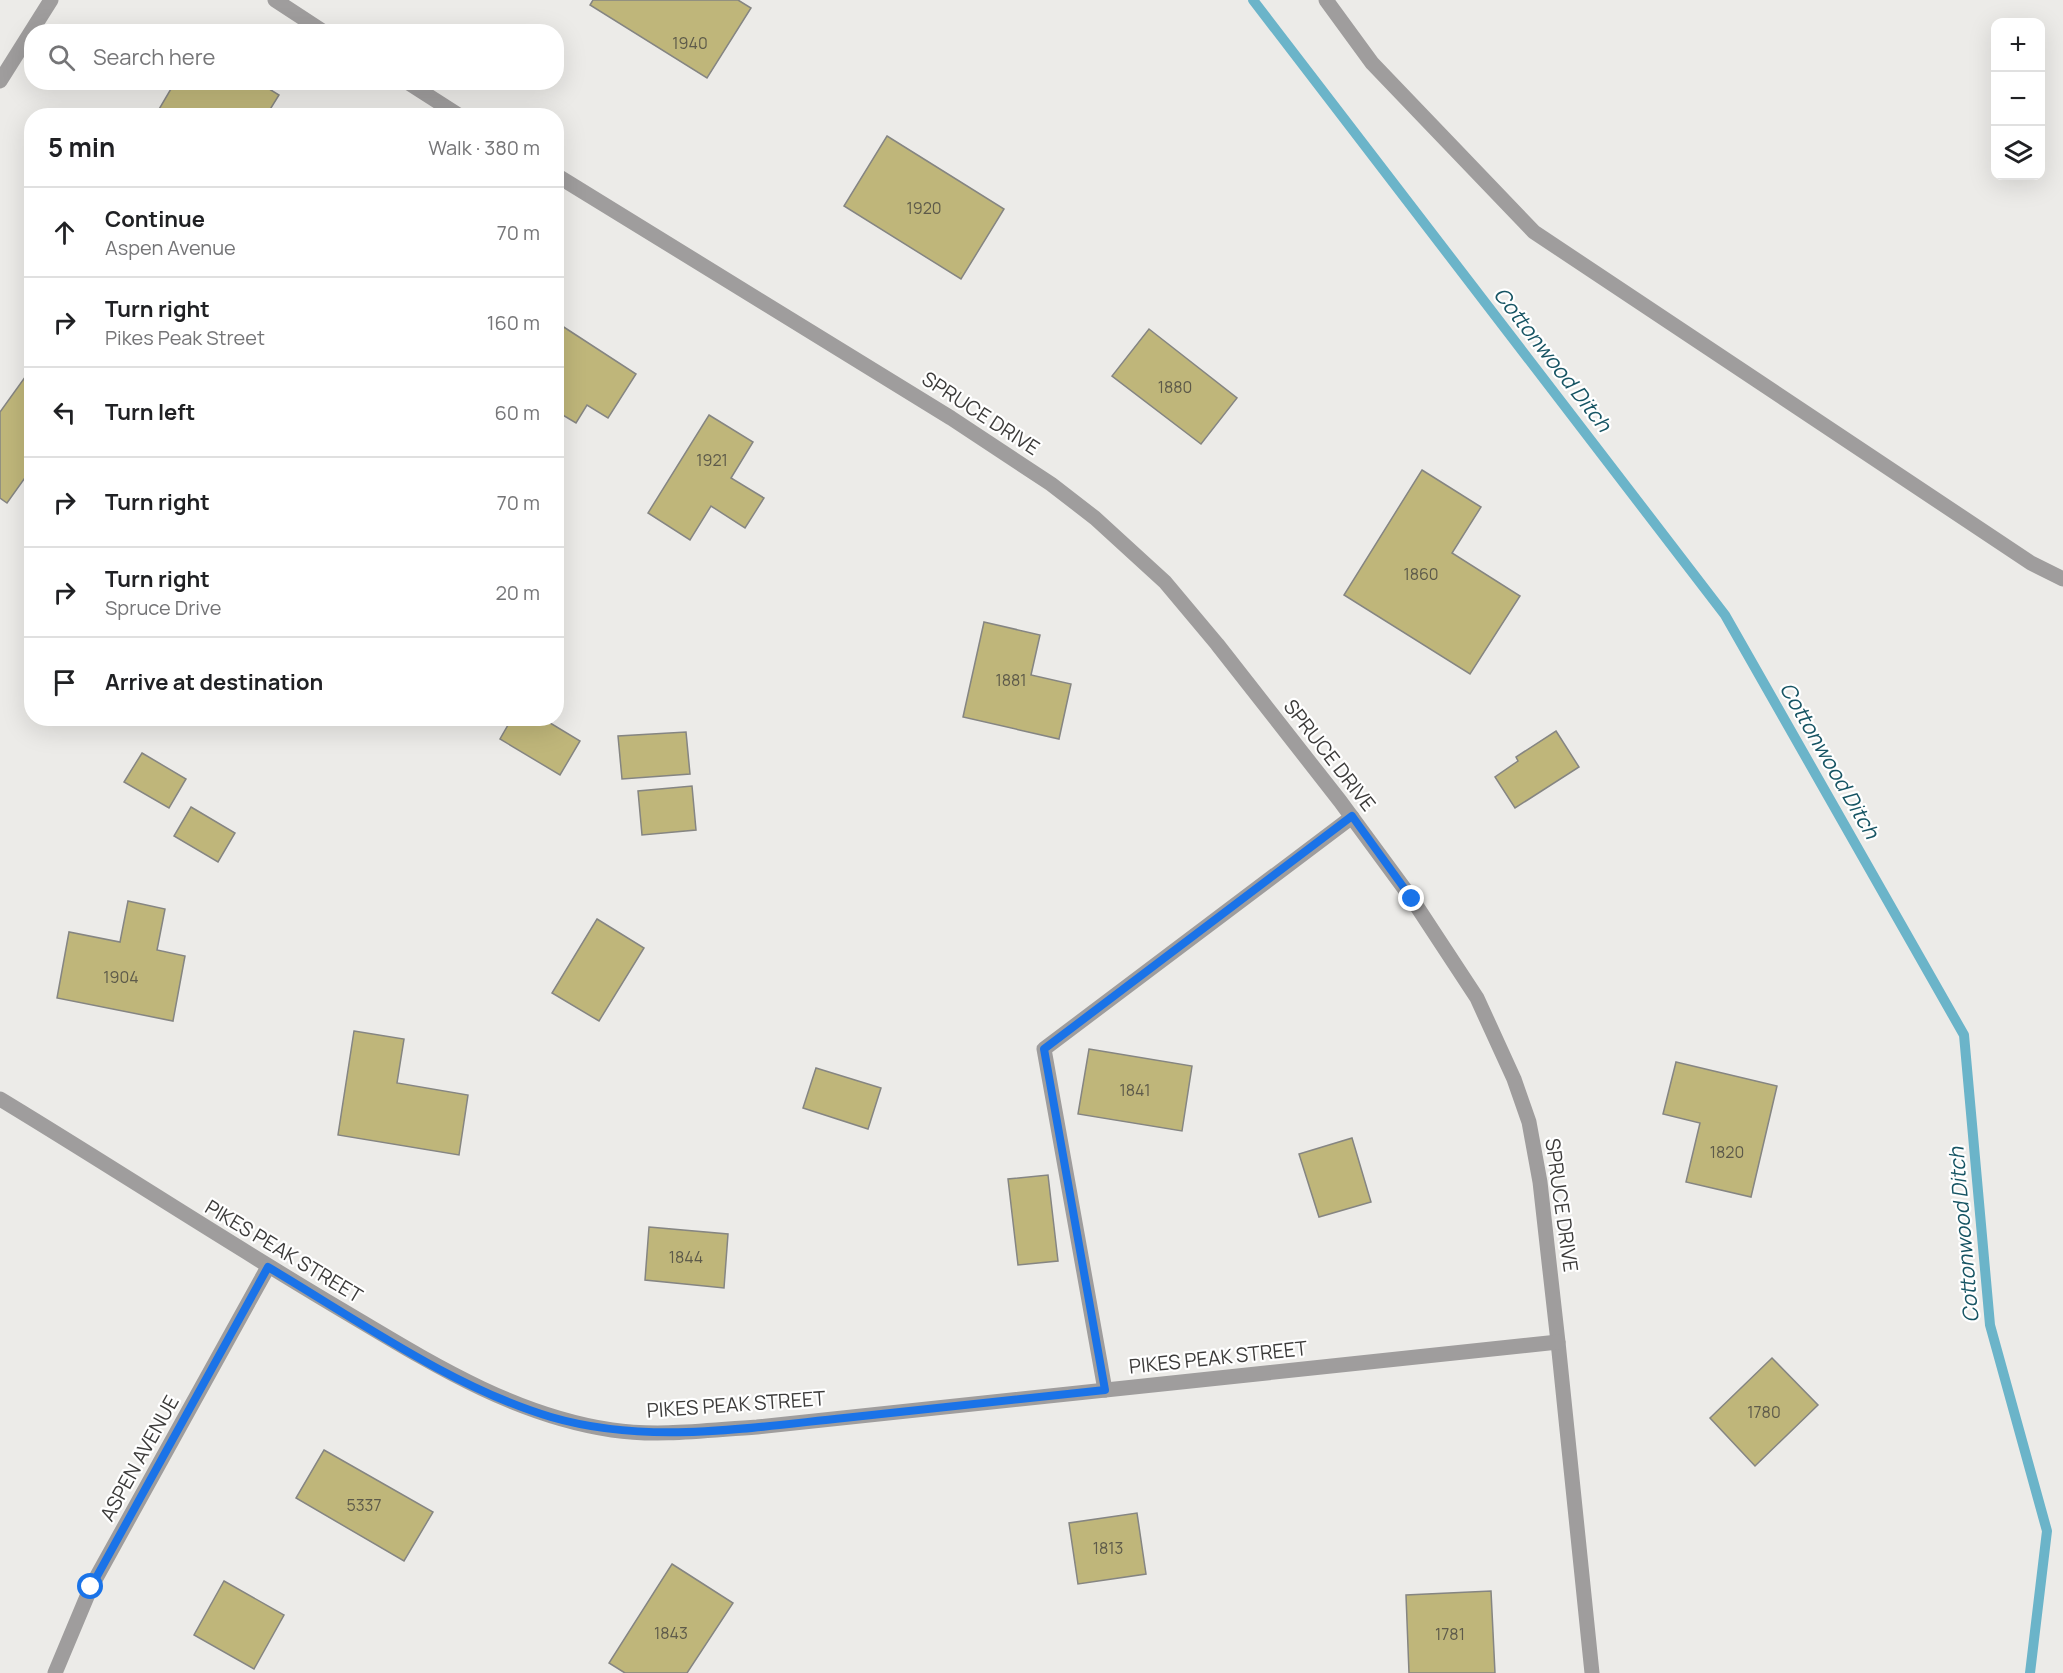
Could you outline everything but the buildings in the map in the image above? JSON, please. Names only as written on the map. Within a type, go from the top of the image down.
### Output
[{"type":"street","points":[[36,24],[51,0]]},
{"type":"street","points":[[275,0],[312,24]]},
{"type":"street","points":[[1326,0],[1372,63],[1534,232],[2031,563],[2063,579]]},
{"type":"street","points":[[0,81],[24,43]]},
{"type":"street","points":[[419,90],[447,108]]},
{"type":"street","name":"SPRUCE DRIVE","points":[[564,180],[951,418],[1051,484],[1095,518],[1165,582],[1352,816],[1412,899],[1477,998],[1514,1079],[1529,1122],[1538,1172],[1558,1342],[1592,1673]]},
{"type":"street","points":[[1105,1390],[1044,1049],[1352,816]]},
{"type":"street","name":"PIKES PEAK STREET","points":[[0,1099],[268,1267],[448,1373],[508,1402],[552,1417],[612,1430],[665,1433],[757,1427],[1558,1342]]},
{"type":"street","name":"ASPEN AVENUE","points":[[55,1673],[91,1587],[268,1267]]},
{"type":"waterway","name":"Cottonwood Ditch","points":[[1253,0],[1725,615],[1964,1035],[1990,1325],[2047,1531],[2030,1673]]},
{"type":"route","points":[[91,1587],[268,1267],[448,1373],[508,1402],[552,1417],[612,1430],[665,1433],[757,1427],[1105,1390],[1044,1049],[1352,816],[1412,899]]}]
